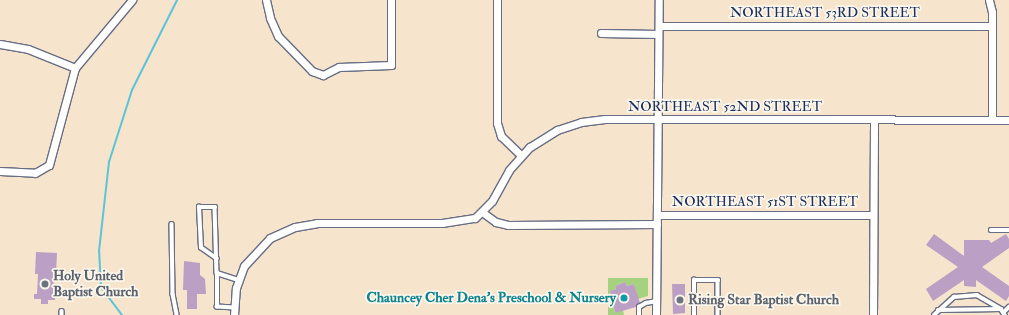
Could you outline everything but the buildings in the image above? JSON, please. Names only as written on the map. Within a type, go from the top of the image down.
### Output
[{"type":"street","points":[[0,171],[35,173],[49,165],[54,155],[75,68],[132,0]]},
{"type":"street","points":[[266,0],[270,18],[278,36],[312,71],[323,75],[345,66],[391,65],[391,0]]},
{"type":"street","points":[[497,0],[497,123],[501,136],[521,155]]},
{"type":"street","points":[[656,315],[659,0]]},
{"type":"street","points":[[989,0],[992,26],[992,120]]},
{"type":"street","name":"NORTHEAST 53RD STREET","points":[[659,26],[992,26]]},
{"type":"street","points":[[601,34],[658,34]]},
{"type":"street","points":[[0,44],[28,49],[75,68]]},
{"type":"street","name":"NORTHEAST 52ND STREET","points":[[482,212],[492,201],[506,175],[521,155],[543,137],[581,122],[659,120],[1009,120]]},
{"type":"street","points":[[873,315],[874,120]]},
{"type":"street","points":[[234,311],[239,280],[244,266],[260,246],[282,232],[317,223],[442,223],[468,220],[482,212]]},
{"type":"street","name":"NORTHEAST 51ST STREET","points":[[482,212],[496,222],[508,225],[657,224]]},
{"type":"street","name":"NORTHEAST 51ST STREET","points":[[657,215],[873,215]]},
{"type":"lane","points":[[217,259],[201,248],[199,207],[215,207],[217,259],[217,307],[234,311]]},
{"type":"lane","points":[[172,224],[173,294],[177,315]]},
{"type":"lane","points":[[991,230],[1009,230]]},
{"type":"lane","points":[[217,273],[239,280]]},
{"type":"lane","points":[[694,315],[694,280],[718,280],[718,315]]},
{"type":"lane","points":[[934,315],[937,310],[947,302],[959,295],[977,295],[988,300],[1004,312]]},
{"type":"lane","points":[[640,315],[639,308],[646,303],[656,301]]},
{"type":"lane","points":[[937,310],[1004,312],[1009,307]]},
{"type":"green space","points":[[608,278],[648,278],[648,296],[638,299],[634,284],[627,286],[625,282],[615,286],[616,289],[610,292],[615,313],[623,310],[624,315],[608,315]]},
{"type":"waterway","points":[[122,315],[101,287],[99,251],[109,162],[132,90],[177,0]]},
{"type":"place","name":"Holy United Baptist Church","points":[[45,284]]},
{"type":"place","name":"Chauncey Cher Dena's Preschool & Nursery","points":[[624,298]]},
{"type":"place","name":"Rising Star Baptist Church","points":[[680,300]]}]
